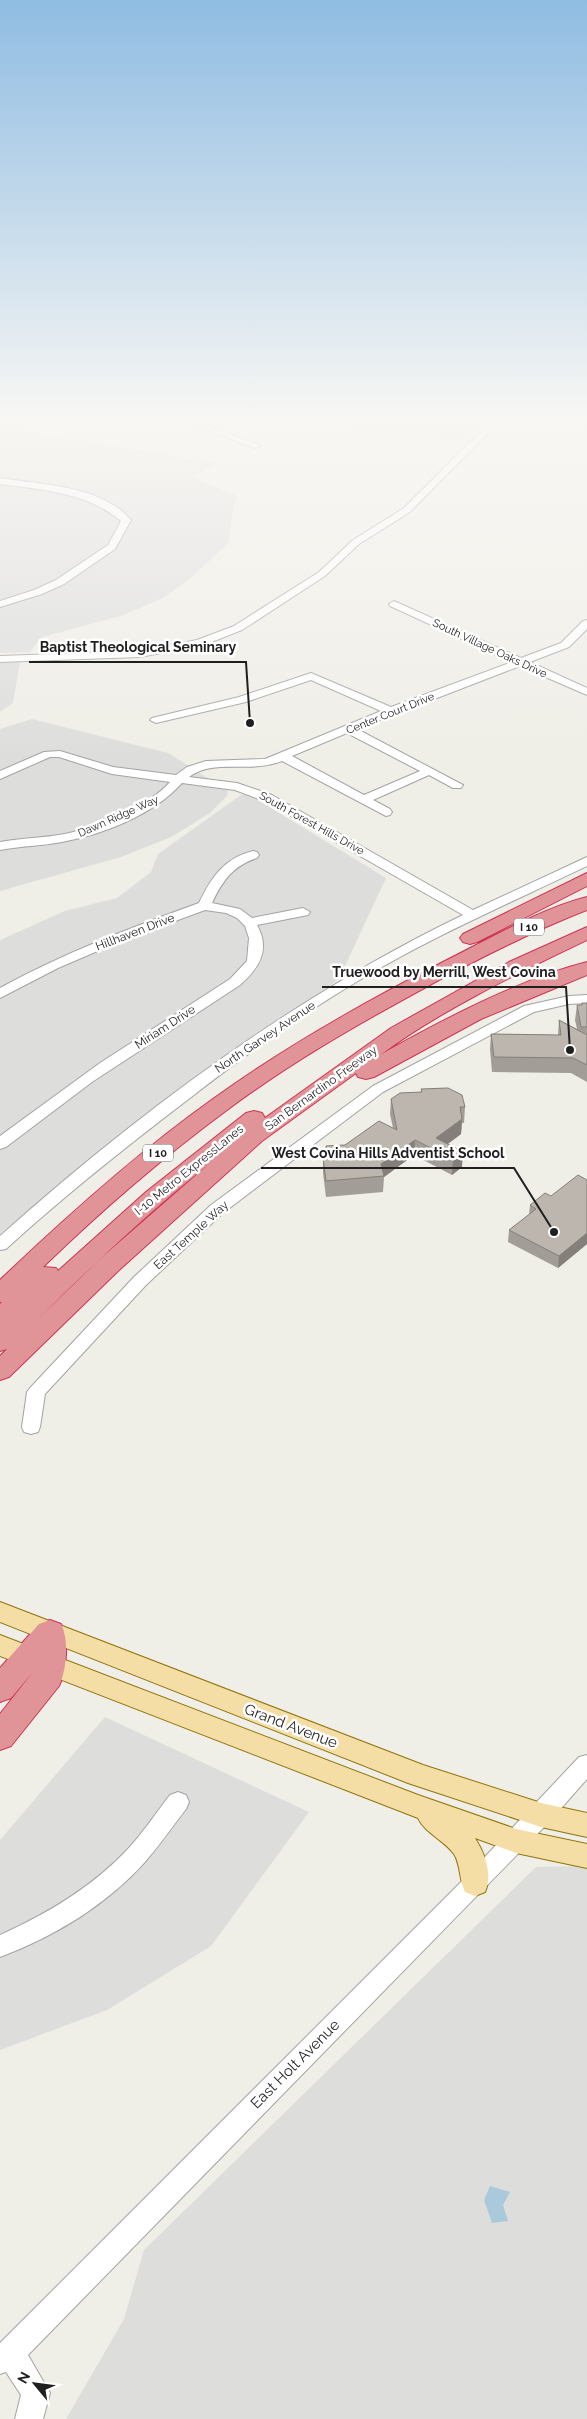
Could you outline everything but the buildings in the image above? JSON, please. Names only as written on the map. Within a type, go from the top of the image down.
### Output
[{"type":"highway","points":[[330,1031],[363,1000],[371,995],[505,920],[587,879]]},
{"type":"highway","name":"I 10","points":[[0,1294],[116,1188],[196,1122],[266,1073],[330,1031],[472,955],[545,919],[587,903]]},
{"type":"highway","name":"San Bernardino Freeway","points":[[0,1371],[109,1265],[254,1136],[398,1032],[504,973],[587,933]]},
{"type":"highway","name":"I-10 Metro ExpressLanes","points":[[0,1318],[176,1160],[258,1097],[320,1054],[383,1014],[460,972],[472,955]]},
{"type":"highway","points":[[254,1136],[400,1052],[501,1002],[550,981],[587,968]]},
{"type":"highway","name":"I-10 Metro ExpressLanes","points":[[0,1342],[119,1228],[220,1142],[350,1050],[413,1011],[472,979],[504,973]]},
{"type":"highway","points":[[0,1689],[25,1656],[50,1632]]},
{"type":"highway","points":[[0,1737],[48,1677],[25,1656]]},
{"type":"main road","name":"Grand Avenue","points":[[0,1612],[418,1775],[541,1815],[587,1825]]},
{"type":"main road","points":[[25,1656],[411,1804],[516,1841],[587,1856]]},
{"type":"main road","points":[[411,1804],[447,1828],[469,1850],[475,1870],[475,1882]]},
{"type":"street","points":[[0,604],[38,592],[60,582],[112,547],[119,534]]},
{"type":"street","points":[[0,659],[140,654],[200,643],[238,628],[322,574],[356,542],[369,534]]},
{"type":"street","name":"South Village Oaks Drive","points":[[394,604],[587,692]]},
{"type":"street","name":"Center Court Drive","points":[[179,780],[205,764],[228,762],[260,764],[282,756],[391,711],[565,644],[587,623]]},
{"type":"street","points":[[156,720],[242,700],[311,676],[391,711]]},
{"type":"street","points":[[348,729],[457,785]]},
{"type":"street","name":"South Forest Hills Drive","points":[[0,775],[48,754],[60,754],[112,770],[237,786],[268,798],[474,916]]},
{"type":"street","points":[[282,756],[386,812]]},
{"type":"street","points":[[237,786],[243,775],[260,764]]},
{"type":"street","points":[[364,800],[430,771]]},
{"type":"street","name":"Dawn Ridge Way","points":[[0,846],[72,836],[158,800],[168,793],[179,780]]},
{"type":"street","points":[[253,855],[226,867],[216,881],[204,906],[226,909],[243,916],[250,922],[303,912]]},
{"type":"street","name":"North Garvey Avenue","points":[[0,1245],[47,1202],[108,1151],[233,1057],[302,1010],[380,963],[587,861]]},
{"type":"street","name":"Hillhaven Drive","points":[[0,994],[53,966],[116,938],[204,906]]},
{"type":"street","name":"Miriam Drive","points":[[0,1144],[25,1122],[141,1042],[240,980],[254,962],[258,942],[250,922]]},
{"type":"street","name":"East Temple Way","points":[[30,1428],[36,1392],[140,1281],[217,1209],[378,1089],[422,1064],[528,1009],[569,1000],[587,999]]},
{"type":"street","name":"East Holt Avenue","points":[[5,2357],[516,1841],[587,1764]]},
{"type":"street","points":[[0,1946],[70,1912],[102,1888],[129,1863],[178,1802]]},
{"type":"street","points":[[5,2357],[36,2393],[29,2419]]},
{"type":"shaded area","points":[[0,534],[230,534],[229,542],[192,577],[163,598],[121,616],[42,637],[30,652],[0,653]]},
{"type":"shaded area","points":[[20,662],[13,703],[0,712],[0,663]]},
{"type":"shaded area","points":[[32,719],[168,753],[228,791],[227,796],[210,813],[171,837],[121,857],[0,891],[0,729]]},
{"type":"shaded area","points":[[248,794],[386,878],[339,979],[147,1114],[0,1234],[0,940],[65,911],[117,898],[151,872],[158,854],[241,795]]},
{"type":"shaded area","points":[[105,1717],[309,1812],[211,1946],[107,2010],[0,2050],[0,1840]]},
{"type":"shaded area","points":[[587,1866],[587,2419],[66,2419],[124,2319],[144,2250],[536,1867]]},
{"type":"water","points":[[490,2186],[510,2192],[503,2205],[508,2221],[492,2223],[484,2200]]},
{"type":"place","name":"Baptist Theological Seminary","points":[[250,723]]},
{"type":"place","name":"Truewood by Merrill, West Covina","points":[[570,1050]]},
{"type":"place","name":"West Covina Hills Adventist School","points":[[554,1232]]}]
